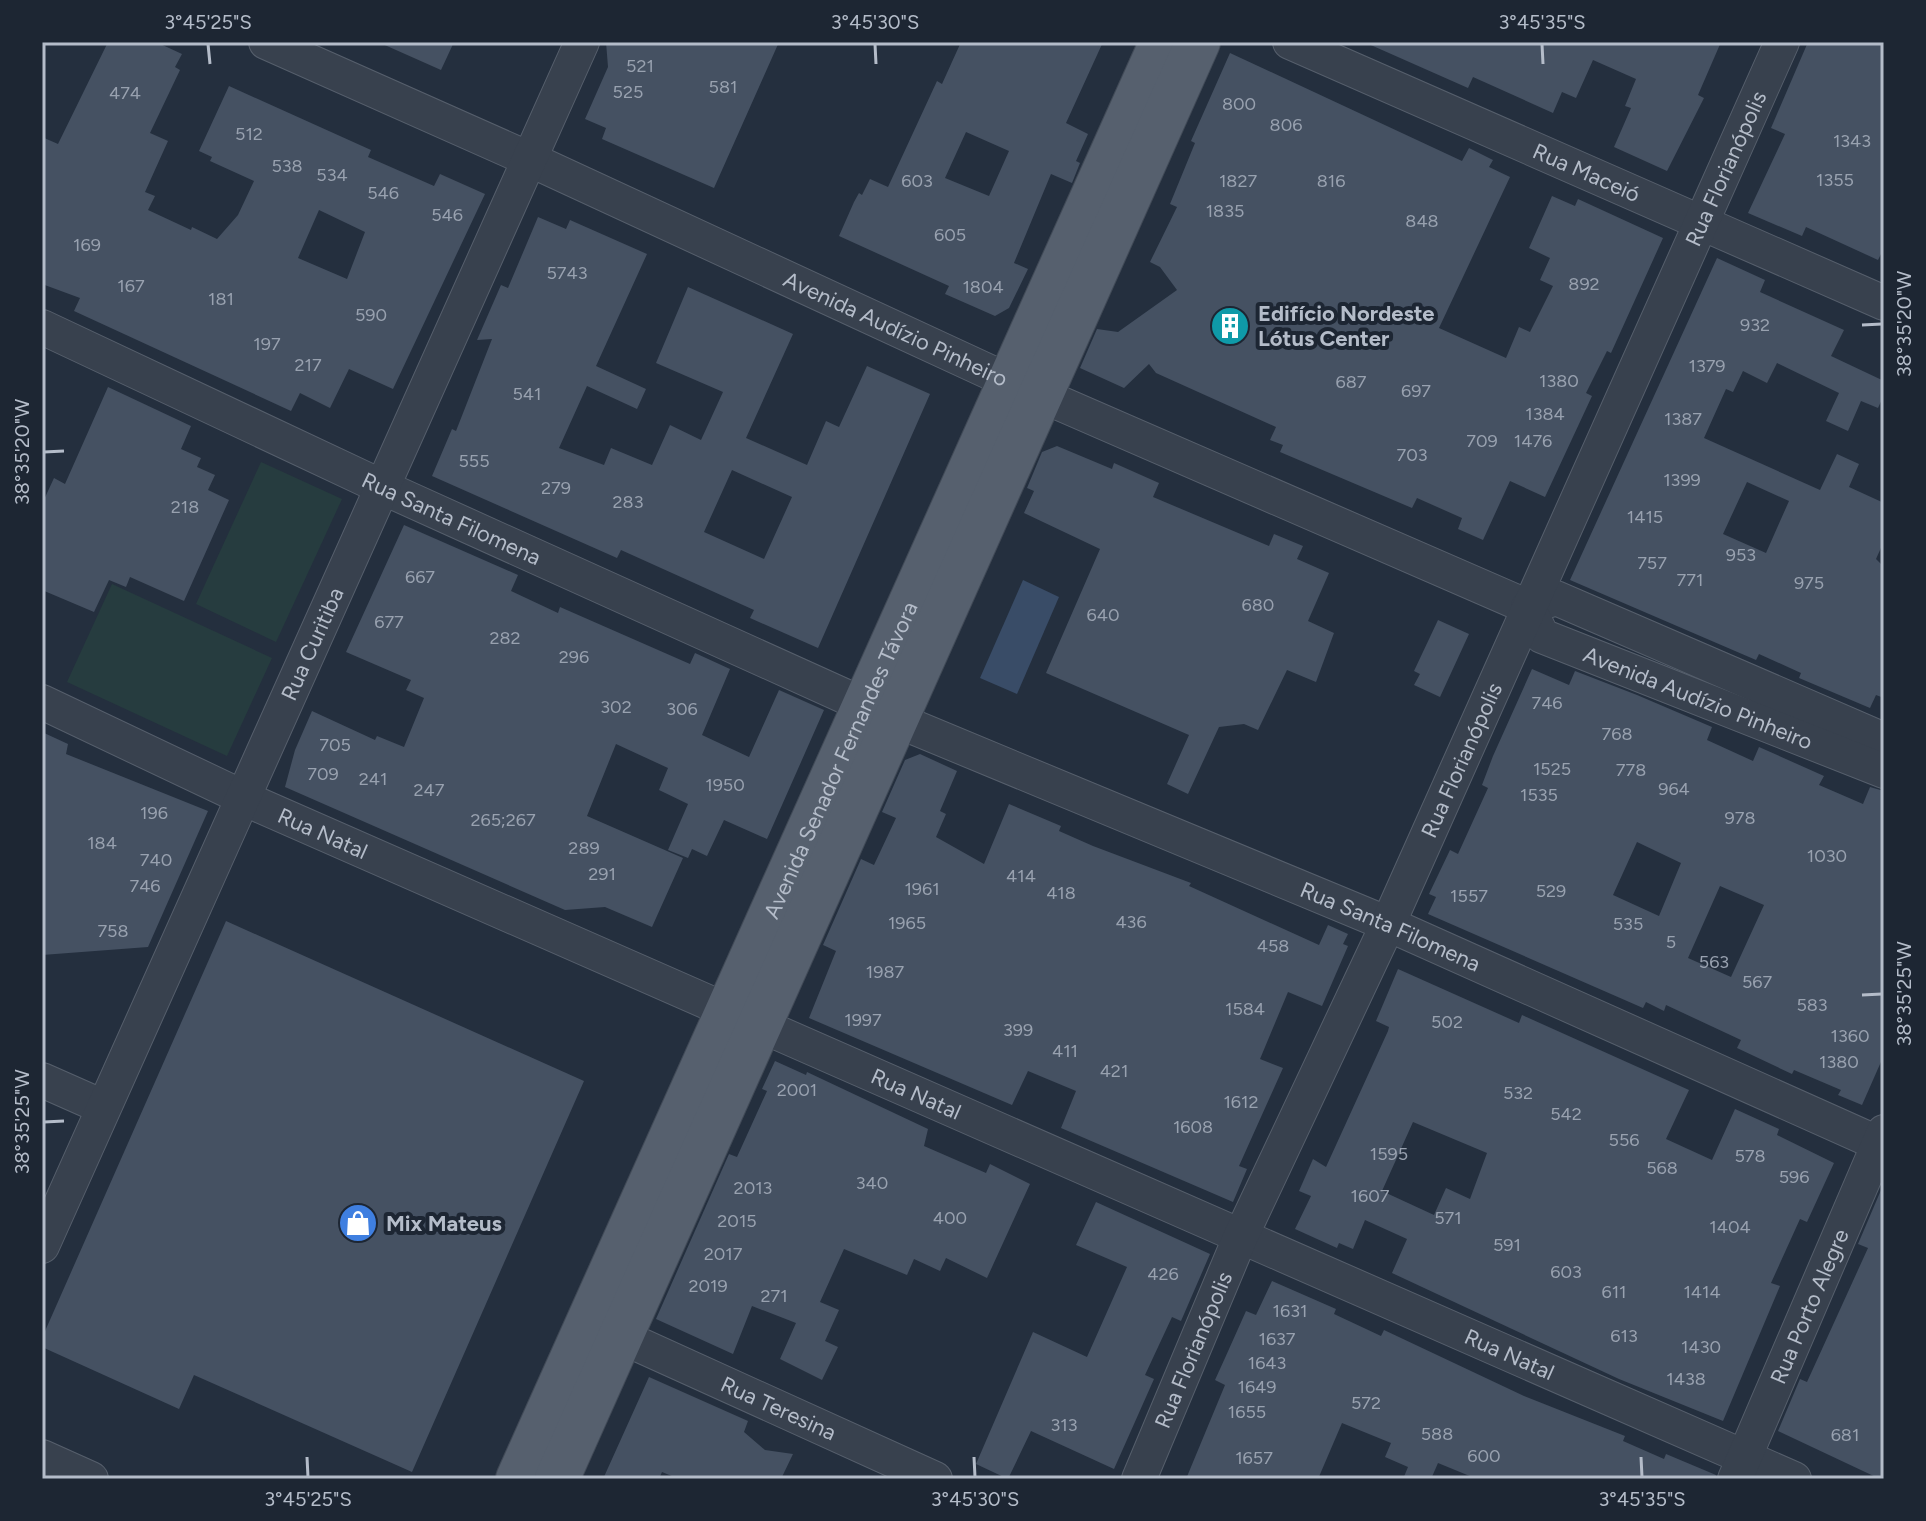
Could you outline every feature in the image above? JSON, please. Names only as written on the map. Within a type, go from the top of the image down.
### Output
[{"type":"main road","name":"Avenida Senador Fernandes Távora","points":[[1026,389],[1162,42]]},
{"type":"main road","name":"Avenida Senador Fernandes Távora","points":[[518,1479],[743,1020],[1026,389],[1198,42]]},
{"type":"main road","name":"Avenida Senador Fernandes Távora","points":[[557,1479],[622,1337],[743,1020]]},
{"type":"street","name":"Avenida Audízio Pinheiro","points":[[266,42],[529,159],[1026,389],[1528,607],[1556,598],[1774,710],[1874,752]]},
{"type":"street","name":"Rua Curitiba","points":[[42,1246],[582,42]]},
{"type":"street","name":"Rua Maceió","points":[[1290,42],[1884,303]]},
{"type":"street","name":"Rua Florianópolis","points":[[1139,1479],[1240,1238],[1388,924],[1782,42]]},
{"type":"street","name":"Rua Santa Filomena","points":[[42,327],[382,487],[879,712],[1388,924],[1882,1141]]},
{"type":"street","name":"Rua Natal","points":[[42,702],[244,799],[1240,1238],[1740,1468],[1794,1479]]},
{"type":"street","points":[[42,1080],[103,1107]]},
{"type":"street","name":"Rua Porto Alegre","points":[[1740,1468],[1882,1141]]},
{"type":"street","name":"Rua Teresina","points":[[622,1337],[935,1479]]},
{"type":"street","points":[[42,1457],[91,1479]]},
{"type":"green space","points":[[261,462],[342,499],[276,642],[196,604]]},
{"type":"green space","points":[[112,584],[272,658],[227,756],[67,682]]},
{"type":"water","points":[[1023,580],[1059,597],[1017,694],[980,678]]},
{"type":"building","points":[[108,42],[156,42],[182,54],[175,67],[180,70],[150,133],[168,141],[145,192],[155,196],[148,210],[191,230],[192,227],[217,239],[238,215],[254,181],[210,161],[212,157],[199,151],[229,86],[371,150],[368,157],[434,186],[440,174],[485,194],[393,389],[349,369],[330,408],[300,393],[291,411],[74,311],[80,298],[42,284],[42,137],[58,144]],"holes":[[[319,210],[365,232],[347,279],[298,258]]]},
{"type":"building","points":[[378,42],[454,42],[441,70]]},
{"type":"building","points":[[606,42],[779,42],[714,188],[602,139],[606,128],[585,119],[608,67]]},
{"type":"building","points":[[961,42],[1103,42],[1066,123],[1088,134],[1076,161],[1080,163],[1072,183],[1051,174],[1014,263],[1028,269],[1009,308],[995,316],[945,294],[949,286],[839,236],[854,202],[859,193],[862,195],[870,179],[888,187],[937,81],[942,84]],"holes":[[[966,132],[1009,151],[989,196],[945,178]]]},
{"type":"building","points":[[1364,42],[1721,42],[1698,95],[1704,98],[1667,171],[1614,147],[1631,108],[1625,106],[1636,79],[1593,60],[1576,98],[1562,92],[1553,113],[1473,77],[1468,88]]},
{"type":"building","points":[[1808,42],[1884,42],[1884,248],[1878,260],[1806,227],[1802,236],[1748,213],[1785,134],[1771,128]]},
{"type":"building","points":[[1230,53],[1462,161],[1469,148],[1493,160],[1489,167],[1510,177],[1439,328],[1506,358],[1519,327],[1530,332],[1553,286],[1540,280],[1550,258],[1529,248],[1552,196],[1575,206],[1578,199],[1663,238],[1611,353],[1607,351],[1586,393],[1592,396],[1545,497],[1510,481],[1483,540],[1458,529],[1462,518],[1417,498],[1412,508],[1280,452],[1283,445],[1270,440],[1276,427],[1156,373],[1149,364],[1124,388],[1080,368],[1097,329],[1118,332],[1177,290],[1160,267],[1150,262],[1177,207],[1170,204],[1195,143],[1191,141]]},
{"type":"building","points":[[538,217],[566,229],[570,220],[647,254],[596,366],[646,389],[637,409],[587,386],[559,448],[604,465],[611,448],[652,465],[670,425],[701,440],[723,392],[656,363],[688,287],[793,334],[746,438],[807,465],[826,421],[839,427],[867,366],[930,394],[818,648],[750,618],[754,610],[621,550],[617,558],[432,476],[452,429],[456,431],[492,339],[477,340],[501,285],[508,288]],"holes":[[[732,470],[792,497],[764,559],[704,532]]]},
{"type":"building","points":[[1717,258],[1765,280],[1760,292],[1844,330],[1831,356],[1884,381],[1884,395],[1878,408],[1861,401],[1848,431],[1826,421],[1839,393],[1777,363],[1767,383],[1743,371],[1733,392],[1726,389],[1704,438],[1820,490],[1837,454],[1859,464],[1849,487],[1884,503],[1884,541],[1876,559],[1884,567],[1884,698],[1876,695],[1870,708],[1799,678],[1801,673],[1759,654],[1756,660],[1570,580]],"holes":[[[1747,482],[1789,501],[1766,553],[1723,534]]]},
{"type":"building","points":[[108,387],[191,426],[181,449],[201,458],[197,467],[215,475],[208,490],[229,500],[184,601],[130,577],[126,587],[109,580],[94,612],[42,590],[42,504],[54,478],[65,484]]},
{"type":"building","points":[[1057,446],[1112,469],[1114,463],[1159,483],[1153,497],[1269,546],[1274,534],[1303,546],[1297,559],[1329,573],[1308,621],[1334,633],[1316,682],[1287,670],[1258,730],[1244,724],[1219,727],[1188,794],[1167,784],[1189,735],[1046,673],[1100,549],[1024,513],[1034,491],[1027,488],[1042,452]]},
{"type":"building","points":[[404,525],[518,575],[511,591],[558,613],[560,607],[690,664],[695,653],[730,669],[702,735],[749,757],[779,690],[824,710],[767,839],[724,820],[707,856],[692,849],[688,858],[668,850],[688,804],[659,790],[668,768],[616,744],[587,816],[683,858],[652,927],[605,907],[565,910],[285,787],[295,750],[312,711],[375,740],[377,736],[404,747],[424,698],[406,690],[411,680],[346,652]]},
{"type":"building","points":[[1438,620],[1469,634],[1440,697],[1414,685],[1420,674],[1414,671]]},
{"type":"building","points":[[1532,669],[1569,685],[1575,671],[1712,727],[1707,740],[1753,761],[1759,747],[1824,776],[1819,785],[1863,804],[1870,787],[1884,791],[1884,1055],[1862,1105],[1838,1095],[1841,1090],[1794,1070],[1792,1074],[1737,1048],[1741,1040],[1666,1005],[1664,1011],[1646,1002],[1643,1008],[1428,914],[1436,897],[1429,894],[1450,850],[1458,854],[1488,788],[1482,785]],"holes":[[[1637,842],[1681,863],[1659,916],[1613,895]],[[1720,886],[1764,905],[1731,977],[1688,958]]]},
{"type":"building","points":[[42,732],[68,744],[66,754],[208,811],[148,947],[42,955]]},
{"type":"building","points":[[920,754],[957,771],[940,811],[946,814],[936,837],[984,864],[1009,804],[1061,826],[1059,831],[1191,883],[1189,886],[1319,945],[1328,925],[1348,934],[1343,944],[1348,946],[1322,1006],[1288,992],[1260,1059],[1283,1068],[1239,1166],[1247,1169],[1233,1202],[1061,1128],[1076,1091],[1028,1071],[1012,1105],[809,1018],[836,951],[823,945],[861,859],[874,865],[896,818],[882,812],[905,760]]},
{"type":"building","points":[[226,921],[584,1081],[412,1472],[194,1375],[179,1409],[42,1347],[42,1338]]},
{"type":"building","points":[[1398,969],[1519,1023],[1522,1015],[1689,1090],[1666,1139],[1712,1160],[1735,1109],[1779,1129],[1777,1135],[1834,1163],[1807,1222],[1800,1219],[1771,1283],[1780,1286],[1723,1421],[1619,1379],[1392,1273],[1407,1239],[1365,1220],[1353,1249],[1339,1243],[1337,1248],[1295,1229],[1311,1196],[1299,1191],[1313,1159],[1326,1167],[1388,1031],[1389,1027],[1376,1021]],"holes":[[[1413,1122],[1487,1153],[1470,1199],[1446,1188],[1434,1215],[1382,1191]]]},
{"type":"building","points":[[775,1061],[806,1075],[807,1072],[928,1129],[924,1146],[986,1173],[990,1164],[1030,1184],[987,1278],[946,1258],[940,1271],[914,1259],[907,1275],[844,1249],[820,1302],[839,1310],[825,1341],[838,1347],[822,1380],[780,1359],[796,1323],[752,1306],[733,1354],[656,1319],[729,1154],[737,1157],[767,1091],[762,1089]]},
{"type":"building","points":[[1884,1183],[1884,1479],[1880,1479],[1778,1431],[1800,1379],[1807,1382],[1868,1248],[1858,1244]]},
{"type":"building","points":[[1096,1202],[1210,1254],[1181,1321],[1172,1317],[1145,1375],[1154,1379],[1114,1469],[1031,1431],[1008,1479],[976,1464],[1033,1332],[1087,1357],[1127,1267],[1076,1245]]},
{"type":"building","points":[[1272,1281],[1336,1309],[1334,1314],[1381,1336],[1384,1330],[1524,1396],[1625,1436],[1623,1441],[1664,1459],[1666,1454],[1716,1475],[1715,1479],[1477,1479],[1438,1463],[1431,1479],[1403,1479],[1408,1467],[1385,1457],[1391,1443],[1342,1423],[1318,1479],[1186,1479],[1225,1385],[1215,1380],[1246,1311],[1256,1315]]},
{"type":"building","points":[[649,1377],[748,1421],[744,1432],[765,1450],[793,1454],[781,1479],[679,1479],[662,1472],[659,1479],[603,1479]]},
{"type":"place","name":"Edifício Nordeste Lótus Center","points":[[1230,326]]},
{"type":"place","name":"Mix Mateus","points":[[358,1223]]}]
